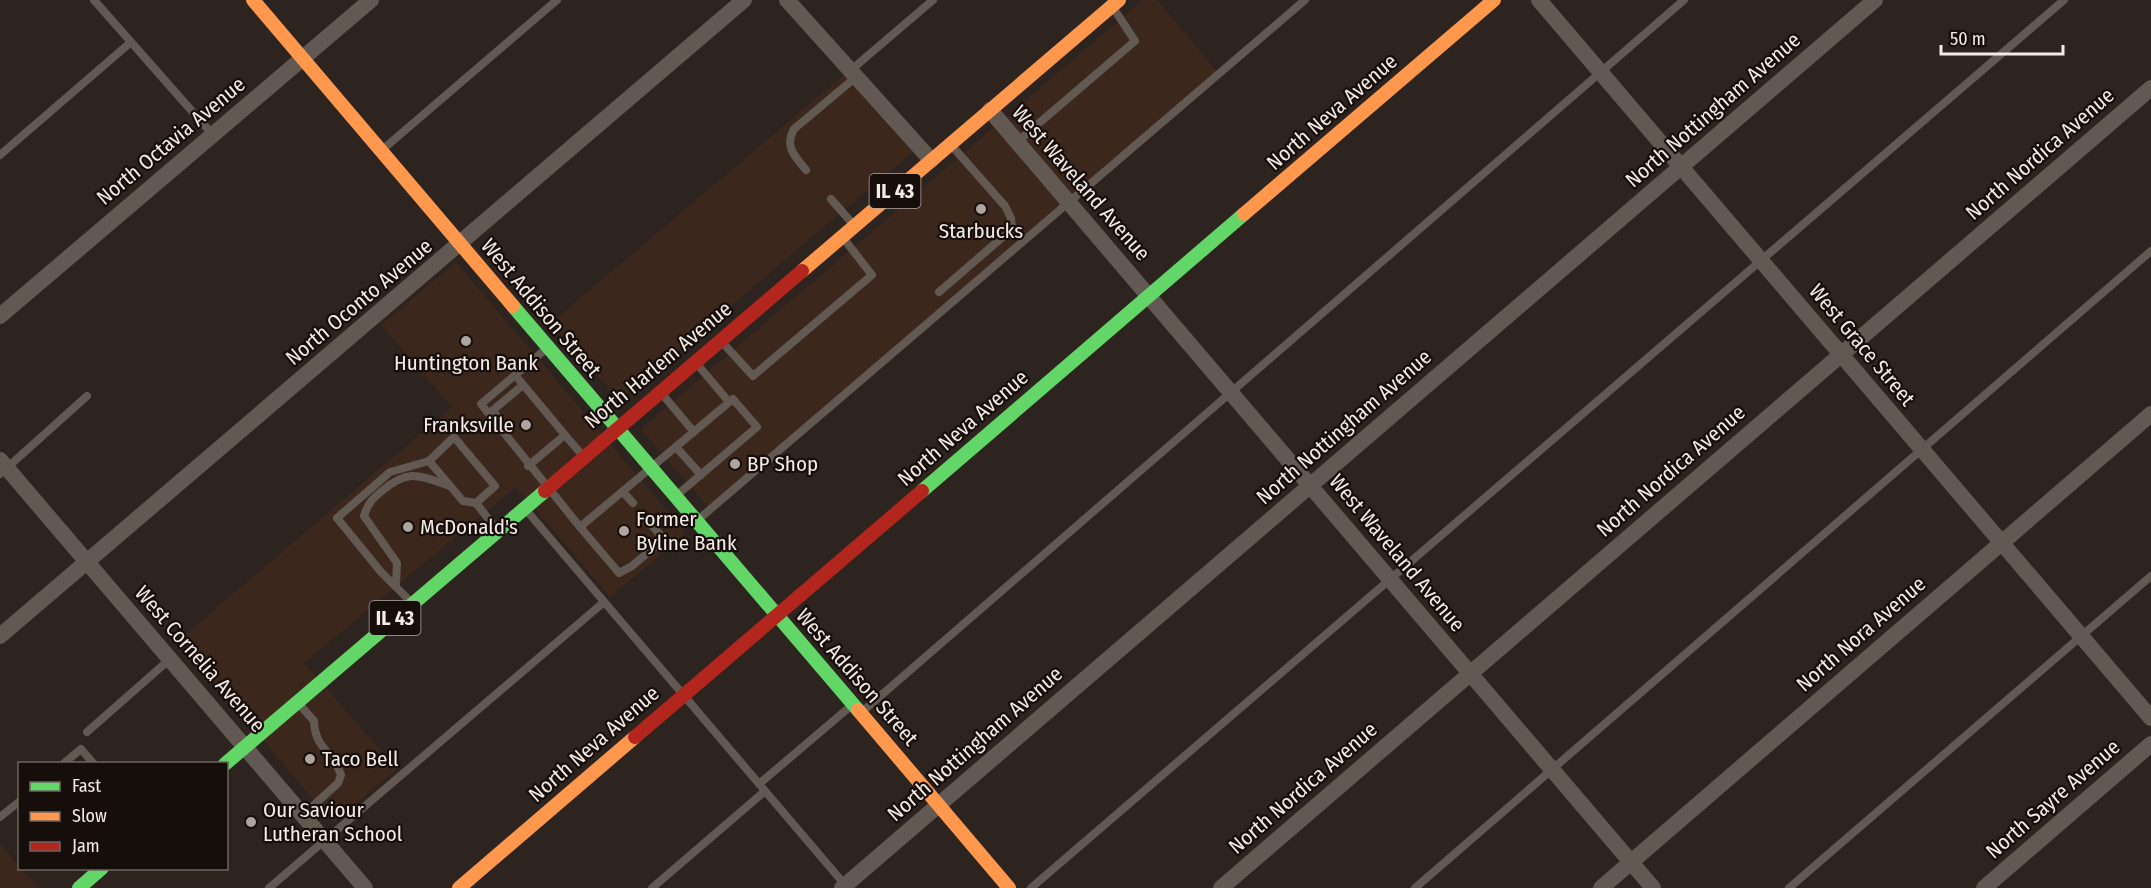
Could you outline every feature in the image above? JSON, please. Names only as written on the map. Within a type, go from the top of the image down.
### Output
[{"type":"street","name":"West Addison Street","points":[[253,0],[1009,888]]},
{"type":"street","name":"North Octavia Avenue","points":[[0,316],[371,0]]},
{"type":"street","name":"North Oconto Avenue","points":[[0,636],[744,0]]},
{"type":"street","points":[[788,0],[931,160]]},
{"type":"street","name":"North Neva Avenue","points":[[459,888],[1494,0]]},
{"type":"street","name":"West Grace Street","points":[[1539,0],[2151,718]]},
{"type":"street","name":"North Nottingham Avenue","points":[[845,887],[1875,0]]},
{"type":"street","name":"North Harlem Avenue","points":[[227,762],[1116,3]]},
{"type":"street","name":"North Nordica Avenue","points":[[1221,888],[2151,88]]},
{"type":"street","name":"West Waveland Avenue","points":[[990,110],[1653,888]]},
{"type":"street","name":"North Nora Avenue","points":[[1601,888],[2151,414]]},
{"type":"street","name":"West Cornelia Avenue","points":[[2,467],[87,562],[365,888]]},
{"type":"street","name":"North Sayre Avenue","points":[[1984,888],[2151,744]]},
{"type":"street","points":[[80,888],[100,870]]},
{"type":"lane","points":[[94,0],[213,135]]},
{"type":"lane","points":[[381,150],[557,0]]},
{"type":"lane","points":[[806,170],[790,151],[788,140],[794,129],[933,0]]},
{"type":"lane","points":[[696,522],[1305,0]]},
{"type":"lane","points":[[652,888],[762,788],[1230,393],[1684,0]]},
{"type":"lane","points":[[1031,888],[2064,0]]},
{"type":"lane","points":[[1017,142],[1135,41],[1116,3]]},
{"type":"lane","points":[[0,155],[131,42]]},
{"type":"lane","points":[[939,292],[1012,229],[1011,218],[1005,206],[950,144]]},
{"type":"lane","points":[[831,199],[854,226]]},
{"type":"lane","points":[[720,340],[753,376],[872,275],[842,236]]},
{"type":"lane","points":[[1415,888],[2151,251]]},
{"type":"lane","points":[[547,347],[481,404],[528,466],[619,573],[632,566],[664,538],[647,520]]},
{"type":"lane","points":[[694,362],[729,402]]},
{"type":"lane","points":[[515,375],[583,457]]},
{"type":"lane","points":[[524,385],[493,410],[528,457],[528,466]]},
{"type":"lane","points":[[660,391],[694,432]]},
{"type":"lane","points":[[2,467],[87,396]]},
{"type":"lane","points":[[580,527],[733,399],[757,427],[675,497]]},
{"type":"lane","points":[[528,466],[565,435]]},
{"type":"lane","points":[[412,603],[396,584],[381,572],[337,518],[390,472],[429,461],[454,437],[495,486],[476,503]]},
{"type":"lane","points":[[676,447],[701,475]]},
{"type":"lane","points":[[429,461],[463,501],[476,503],[497,530]]},
{"type":"lane","points":[[396,584],[397,563],[364,516],[368,502],[399,476],[421,477],[450,486]]},
{"type":"lane","points":[[623,492],[633,503]]},
{"type":"lane","points":[[524,507],[845,887]]},
{"type":"lane","points":[[1789,888],[2151,576]]},
{"type":"lane","points":[[269,888],[604,602]]},
{"type":"lane","points":[[87,732],[170,659]]},
{"type":"lane","points":[[297,702],[314,721],[314,737],[338,765],[341,775],[338,783],[303,815]]},
{"type":"lane","points":[[65,762],[81,748],[92,762]]},
{"type":"lane","points":[[0,817],[18,803]]},
{"type":"shaded area","points":[[1143,0],[1157,0],[1217,71],[708,507],[641,429]]},
{"type":"shaded area","points":[[845,74],[913,152],[619,400],[551,323]]},
{"type":"shaded area","points":[[456,262],[686,533],[610,597],[516,487],[304,663],[397,769],[333,823],[179,640],[452,407],[381,325]]},
{"type":"shaded area","points":[[0,843],[18,866],[18,870],[22,870],[39,888],[0,888]]},
{"type":"traffic: fast","points":[[922,491],[1244,214]]},
{"type":"traffic: fast","points":[[513,306],[858,710]]},
{"type":"traffic: fast","points":[[227,762],[545,491]]},
{"type":"traffic: fast","points":[[79,888],[100,870]]},
{"type":"traffic: slow","points":[[253,0],[513,306]]},
{"type":"traffic: slow","points":[[802,271],[1119,0]]},
{"type":"traffic: slow","points":[[1244,214],[1494,0]]},
{"type":"traffic: slow","points":[[858,710],[1009,888]]},
{"type":"traffic: slow","points":[[459,888],[635,737]]},
{"type":"traffic: jam","points":[[545,491],[802,271]]},
{"type":"traffic: jam","points":[[635,737],[922,491]]},
{"type":"place","name":"Starbucks","points":[[981,209]]},
{"type":"place","name":"Huntington Bank","points":[[466,341]]},
{"type":"place","name":"Franksville","points":[[526,425]]},
{"type":"place","name":"BP Shop","points":[[735,464]]},
{"type":"place","name":"McDonald's","points":[[408,527]]},
{"type":"place","name":"Former Byline Bank","points":[[624,531]]},
{"type":"place","name":"Taco Bell","points":[[310,759]]},
{"type":"place","name":"Our Saviour Lutheran School","points":[[251,822]]}]
